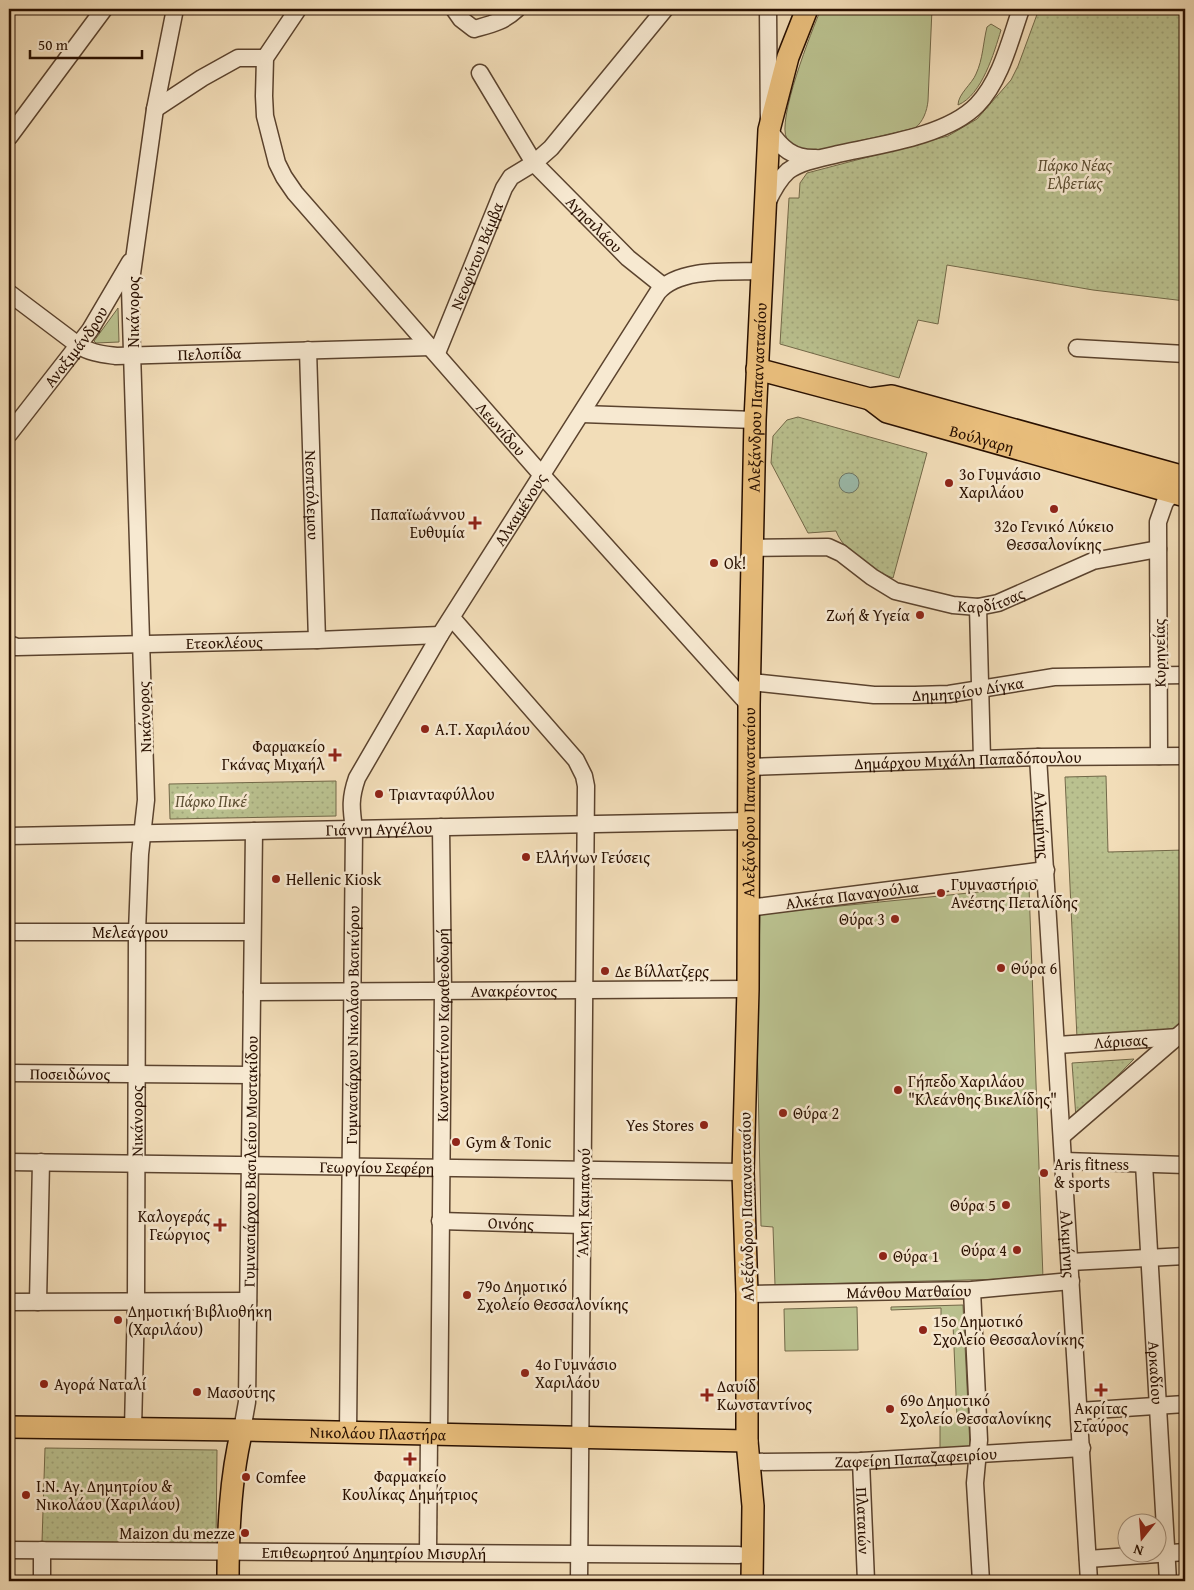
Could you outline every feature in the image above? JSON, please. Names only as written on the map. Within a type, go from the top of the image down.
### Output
[{"type":"main road","name":"Αλεξάνδρου Παπαναστασίου","points":[[752,1581],[753,1506],[747,1441],[747,1294],[743,1172],[748,989],[749,705],[751,682],[755,420],[769,130],[788,57],[807,9]]},
{"type":"main road","name":"Βούλγαρη","points":[[757,369],[870,399],[887,412],[1182,487]]},
{"type":"main road","name":"Νικολάου Πλαστήρα","points":[[9,1427],[747,1441]]},
{"type":"main road","name":"Γυμνασιάρχου Βασιλείου Μυστακίδου","points":[[228,1581],[228,1550],[236,1455],[242,1430]]},
{"type":"main road","name":"Αλεξάνδρου Παπαναστασίου","points":[[738,1581],[741,1506],[749,1469]]},
{"type":"street","points":[[9,136],[104,9]]},
{"type":"street","name":"Νικάνορος","points":[[133,1429],[138,1074],[137,932],[142,834],[146,800],[130,288],[155,109],[175,9]]},
{"type":"street","points":[[155,109],[202,78],[238,58],[265,58],[298,9]]},
{"type":"street","points":[[454,9],[461,19],[474,29],[495,24],[507,18],[516,9]]},
{"type":"street","name":"Νεοφύτου Βάμβα","points":[[434,350],[504,188],[511,178],[531,165],[551,148],[665,9]]},
{"type":"street","name":"Αλεξάνδρου Παπαναστασίου","points":[[768,9],[769,130]]},
{"type":"street","points":[[764,212],[770,198],[784,176],[798,166],[821,158],[910,138],[949,124],[967,113],[983,97],[994,80],[1021,9]]},
{"type":"street","name":"Λεωνίδου","points":[[265,58],[264,106],[271,141],[280,170],[295,193],[542,474],[749,705]]},
{"type":"street","name":"Αγησιλάου","points":[[480,73],[531,165],[628,258],[663,286]]},
{"type":"street","points":[[769,130],[779,144],[790,153],[806,158],[821,158]]},
{"type":"street","name":"Αναξιμάνδρου","points":[[9,434],[78,345],[103,308],[135,254]]},
{"type":"street","points":[[663,286],[676,279],[698,274],[762,271]]},
{"type":"street","name":"Αλκαμένους","points":[[354,829],[351,800],[357,778],[440,635],[582,414],[620,349],[663,286]]},
{"type":"street","name":"Πελοπίδα","points":[[9,293],[78,345],[98,354],[132,356],[308,350],[434,350]]},
{"type":"street","points":[[1077,348],[1185,354]]},
{"type":"street","name":"Νεοπτόλεμου","points":[[308,350],[317,640]]},
{"type":"street","points":[[582,414],[755,420]]},
{"type":"street","points":[[1158,549],[1159,515],[1165,502],[1182,487]]},
{"type":"street","name":"Καρδίτσας","points":[[752,548],[828,547],[841,553],[878,581],[895,591],[953,605],[978,607],[998,603],[1093,561],[1158,549]]},
{"type":"street","name":"Κυρηνείας","points":[[1158,549],[1159,756]]},
{"type":"street","points":[[978,607],[982,759]]},
{"type":"street","points":[[452,618],[581,768],[586,786],[587,824]]},
{"type":"street","name":"Ετεοκλέους","points":[[12,650],[141,643],[317,640],[440,635]]},
{"type":"street","name":"Δημητρίου Δίγκα","points":[[751,682],[874,695],[949,694],[1054,676],[1185,675]]},
{"type":"street","name":"Δημάρχου Μιχάλη Παπαδόπουλου","points":[[749,767],[1038,757],[1185,756]]},
{"type":"street","name":"Αλκμήνης","points":[[1038,757],[1089,1581]]},
{"type":"street","name":"Γιάννη Αγγέλου","points":[[9,836],[748,821]]},
{"type":"street","name":"Άλκη Καμπανού","points":[[579,1581],[579,1437],[584,1170],[587,824]]},
{"type":"street","name":"Κωνσταντίνου Καραθεοδωρή","points":[[428,1552],[434,1434],[440,1221],[443,991],[441,827]]},
{"type":"street","name":"Γυμνασιάρχου Νικολάου Βασικύρου","points":[[348,1433],[354,829]]},
{"type":"street","name":"Γυμνασιάρχου Βασιλείου Μυστακίδου","points":[[242,1430],[247,1402],[254,831]]},
{"type":"street","name":"Αλκέτα Παναγούλια","points":[[748,908],[1046,870]]},
{"type":"street","name":"Μελεάγρου","points":[[9,932],[252,932]]},
{"type":"street","name":"Ανακρέοντος","points":[[252,992],[748,989]]},
{"type":"street","points":[[1062,1136],[1182,1035]]},
{"type":"street","name":"Λάρισας","points":[[1057,1046],[1182,1035]]},
{"type":"street","name":"Ποσειδώνος","points":[[9,1073],[251,1074]]},
{"type":"street","points":[[1064,1161],[1185,1165]]},
{"type":"street","name":"Γεωργίου Σεφέρη","points":[[9,1162],[743,1172]]},
{"type":"street","points":[[38,1302],[41,1162]]},
{"type":"street","name":"Αρκαδίου","points":[[1144,1164],[1164,1512]]},
{"type":"street","name":"Οινόης","points":[[440,1221],[583,1225]]},
{"type":"street","points":[[1070,1262],[1185,1256]]},
{"type":"street","name":"Μάνθου Ματθαίου","points":[[747,1294],[972,1290],[1071,1281]]},
{"type":"street","points":[[972,1290],[979,1440],[979,1455],[974,1480],[981,1581]]},
{"type":"street","points":[[9,1302],[248,1301]]},
{"type":"street","points":[[1079,1411],[1185,1404]]},
{"type":"street","name":"Ζαφείρη Παπαζαφειρίου","points":[[749,1469],[1082,1448]]},
{"type":"street","name":"Πλαταιών","points":[[861,1461],[866,1581]]},
{"type":"street","name":"Επιθεωρητού Δημητρίου Μισυρλή","points":[[9,1550],[739,1555]]},
{"type":"street","points":[[42,1550],[42,1581]]},
{"type":"street","points":[[1166,1553],[1185,1552]]},
{"type":"street","name":"Αρκαδίου","points":[[1166,1553],[1168,1581]]},
{"type":"street","points":[[1088,1558],[1116,1556]]},
{"type":"green space","points":[[821,9],[932,9],[927,105],[926,112],[918,126],[815,151],[792,145],[787,139],[785,129],[786,114],[796,75]]},
{"type":"green space","name":"Πάρκο Νέας Ελβετίας","points":[[1039,9],[1185,9],[1185,301],[1093,290],[947,265],[938,324],[918,320],[899,378],[780,344],[789,198],[799,198],[800,183],[807,173],[948,136],[977,119],[1011,80]]},
{"type":"green space","points":[[991,24],[1001,30],[991,61],[974,92],[958,105],[960,97],[974,78],[982,57],[987,27]]},
{"type":"green space","points":[[118,308],[119,342],[96,343],[94,341]]},
{"type":"green space","points":[[798,417],[927,453],[893,578],[876,570],[852,553],[845,546],[836,531],[808,533],[771,463],[773,436],[787,420]]},
{"type":"green space","points":[[1106,776],[1108,852],[1185,850],[1185,1031],[1077,1038],[1065,777]]},
{"type":"green space","name":"Πάρκο Πικέ","points":[[336,781],[336,816],[170,819],[169,784]]},
{"type":"green space","name":"Γήπεδο Χαριλάου \"Κλεάνθης Βικελίδης\"","points":[[1029,887],[1043,1278],[775,1285],[773,1227],[761,1226],[757,1034],[760,914]]},
{"type":"green space","points":[[1134,1059],[1076,1118],[1072,1063]]},
{"type":"green space","points":[[963,1305],[970,1447],[940,1449],[940,1419],[957,1418],[953,1324],[941,1324],[941,1308],[891,1310],[891,1307]]},
{"type":"green space","points":[[857,1307],[858,1350],[785,1351],[784,1309]]},
{"type":"green space","points":[[45,1448],[217,1450],[216,1543],[42,1542]]},
{"type":"shaded area","points":[[849,473],[856,476],[859,483],[856,490],[849,493],[842,490],[839,483],[842,476]]},
{"type":"place","name":"3ο Γυμνάσιο Χαριλάου","points":[[949,483]]},
{"type":"place","name":"32ο Γενικό Λύκειο Θεσσαλονίκης","points":[[1054,509]]},
{"type":"place","name":"Παπαϊωάννου Ευθυμία","points":[[475,523]]},
{"type":"place","name":"Ok!","points":[[714,563]]},
{"type":"place","name":"Ζωή & Υγεία","points":[[920,615]]},
{"type":"place","name":"Α.Τ. Χαριλάου","points":[[425,729]]},
{"type":"place","name":"Φαρμακείο Γκάνας Μιχαήλ","points":[[335,755]]},
{"type":"place","name":"Τριανταφύλλου","points":[[379,794]]},
{"type":"place","name":"Ελλήνων Γεύσεις","points":[[526,857]]},
{"type":"place","name":"Hellenic Kiosk","points":[[276,879]]},
{"type":"place","name":"Γυμναστήριο Ανέστης Πεταλίδης","points":[[941,893]]},
{"type":"place","name":"Θύρα 3","points":[[895,919]]},
{"type":"place","name":"Θύρα 6","points":[[1001,968]]},
{"type":"place","name":"Δε Βίλλατζερς","points":[[605,971]]},
{"type":"place","name":"Γήπεδο Χαριλάου \"Κλεάνθης Βικελίδης\"","points":[[898,1090]]},
{"type":"place","name":"Θύρα 2","points":[[783,1113]]},
{"type":"place","name":"Yes Stores","points":[[704,1125]]},
{"type":"place","name":"Gym & Tonic","points":[[456,1142]]},
{"type":"place","name":"Aris fitness & sports","points":[[1044,1173]]},
{"type":"place","name":"Θύρα 5","points":[[1006,1205]]},
{"type":"place","name":"Καλογεράς Γεώργιος","points":[[220,1225]]},
{"type":"place","name":"Θύρα 4","points":[[1017,1250]]},
{"type":"place","name":"Θύρα 1","points":[[883,1256]]},
{"type":"place","name":"79ο Δημοτικό Σχολείο Θεσσαλονίκης","points":[[467,1295]]},
{"type":"place","name":"Δημοτική Βιβλιοθήκη (Χαριλάου)","points":[[118,1320]]},
{"type":"place","name":"15ο Δημοτικό Σχολείο Θεσσαλονίκης","points":[[923,1330]]},
{"type":"place","name":"4ο Γυμνάσιο Χαριλάου","points":[[525,1373]]},
{"type":"place","name":"Αγορά Ναταλί","points":[[44,1384]]},
{"type":"place","name":"Ακρίτας Σταύρος","points":[[1101,1390]]},
{"type":"place","name":"Μασούτης","points":[[197,1392]]},
{"type":"place","name":"Δαυίδ Κωνσταντίνος","points":[[707,1395]]},
{"type":"place","name":"69ο Δημοτικό Σχολείο Θεσσαλονίκης","points":[[890,1409]]},
{"type":"place","name":"Φαρμακείο Κουλίκας Δημήτριος","points":[[410,1459]]},
{"type":"place","name":"Comfee","points":[[246,1477]]},
{"type":"place","name":"Ι.Ν. Αγ. Δημητρίου & Νικολάου (Χαριλάου)","points":[[26,1495]]},
{"type":"place","name":"Maizon du mezze","points":[[245,1533]]}]
